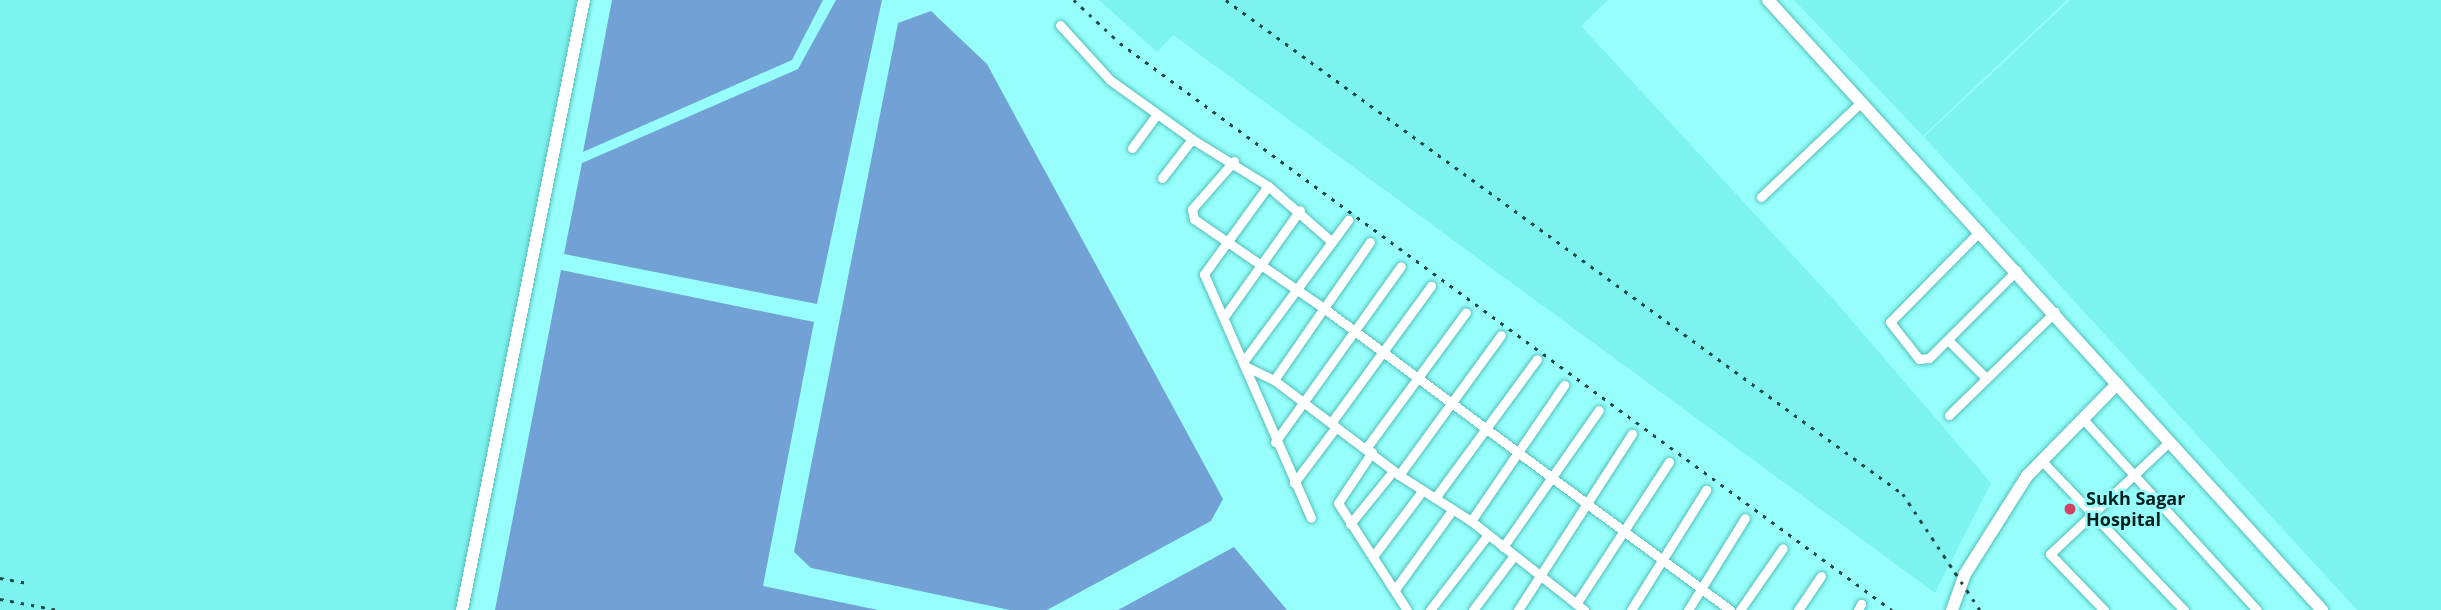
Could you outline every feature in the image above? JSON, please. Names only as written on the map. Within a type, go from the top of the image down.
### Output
[{"type":"street","points":[[462,610],[584,0]]},
{"type":"street","points":[[1768,0],[2017,270],[2322,610]]},
{"type":"street","points":[[1060,25],[1103,74],[1192,139],[1234,161],[1300,210],[1332,242]]},
{"type":"street","points":[[1761,197],[1861,102]]},
{"type":"street","points":[[1132,148],[1157,114]]},
{"type":"street","points":[[1162,178],[1192,139]]},
{"type":"street","points":[[1234,161],[1191,212],[1194,219],[1325,309],[1452,403],[1548,479],[1730,610]]},
{"type":"street","points":[[1268,186],[1204,274],[1275,442],[1311,518]]},
{"type":"street","points":[[1224,317],[1300,210]]},
{"type":"street","points":[[1244,364],[1348,220]]},
{"type":"street","points":[[1980,231],[1890,322],[1922,360],[1949,341],[2017,270]]},
{"type":"street","points":[[1274,380],[1370,242]]},
{"type":"street","points":[[1275,442],[1401,266]]},
{"type":"street","points":[[1294,483],[1431,286]]},
{"type":"street","points":[[1407,610],[1396,588],[1350,524],[1338,500],[1369,450],[1466,312]]},
{"type":"street","points":[[1950,415],[2055,312]]},
{"type":"street","points":[[1350,524],[1396,473],[1452,403],[1501,335]]},
{"type":"street","points":[[1949,341],[1986,378]]},
{"type":"street","points":[[1435,498],[1537,359]]},
{"type":"street","points":[[1244,364],[1274,380],[1396,473],[1471,521],[1487,537],[1576,605]]},
{"type":"street","points":[[1952,610],[1965,574],[2027,476],[2117,384]]},
{"type":"street","points":[[1471,521],[1514,453],[1564,385]]},
{"type":"street","points":[[1503,547],[1548,479],[1599,410]]},
{"type":"street","points":[[2082,419],[2258,610]]},
{"type":"street","points":[[1518,610],[1632,434]]},
{"type":"street","points":[[2104,610],[2050,554],[2169,442]]},
{"type":"street","points":[[2042,461],[2184,610]]},
{"type":"street","points":[[1561,610],[1576,605],[1669,462]]},
{"type":"street","points":[[1631,610],[1706,490]]},
{"type":"street","points":[[1374,555],[1423,491]]},
{"type":"street","points":[[1396,588],[1453,509]]},
{"type":"street","points":[[1688,610],[1745,518]]},
{"type":"street","points":[[1430,610],[1487,537]]},
{"type":"street","points":[[1740,610],[1783,548]]},
{"type":"street","points":[[1474,610],[1513,556]]},
{"type":"street","points":[[1798,610],[1822,576]]},
{"type":"shaded area","points":[[0,0],[577,0],[457,610],[0,610]]},
{"type":"shaded area","points":[[612,0],[823,0],[792,60],[583,152]]},
{"type":"shaded area","points":[[836,0],[882,0],[817,304],[564,254],[582,163],[798,69]]},
{"type":"shaded area","points":[[1099,0],[1608,0],[1581,26],[1836,302],[1991,483],[1935,593],[1173,35],[1157,52]]},
{"type":"shaded area","points":[[1794,0],[2067,0],[1923,136]]},
{"type":"shaded area","points":[[2070,0],[2441,0],[2441,610],[2357,610],[1924,137]]},
{"type":"shaded area","points":[[931,11],[987,64],[1223,499],[1211,521],[1047,610],[1010,610],[811,568],[794,552],[898,23]]},
{"type":"shaded area","points":[[561,270],[814,322],[763,586],[878,610],[495,610]]},
{"type":"shaded area","points":[[1234,547],[1287,610],[1118,610]]},
{"type":"railway","points":[[1074,0],[1120,43],[1892,610]]},
{"type":"railway","points":[[1226,0],[1903,494],[1980,610]]},
{"type":"railway","points":[[0,578],[27,583]]},
{"type":"railway","points":[[0,599],[58,610]]},
{"type":"place","name":"Sukh Sagar Hospital","points":[[2070,509]]}]
